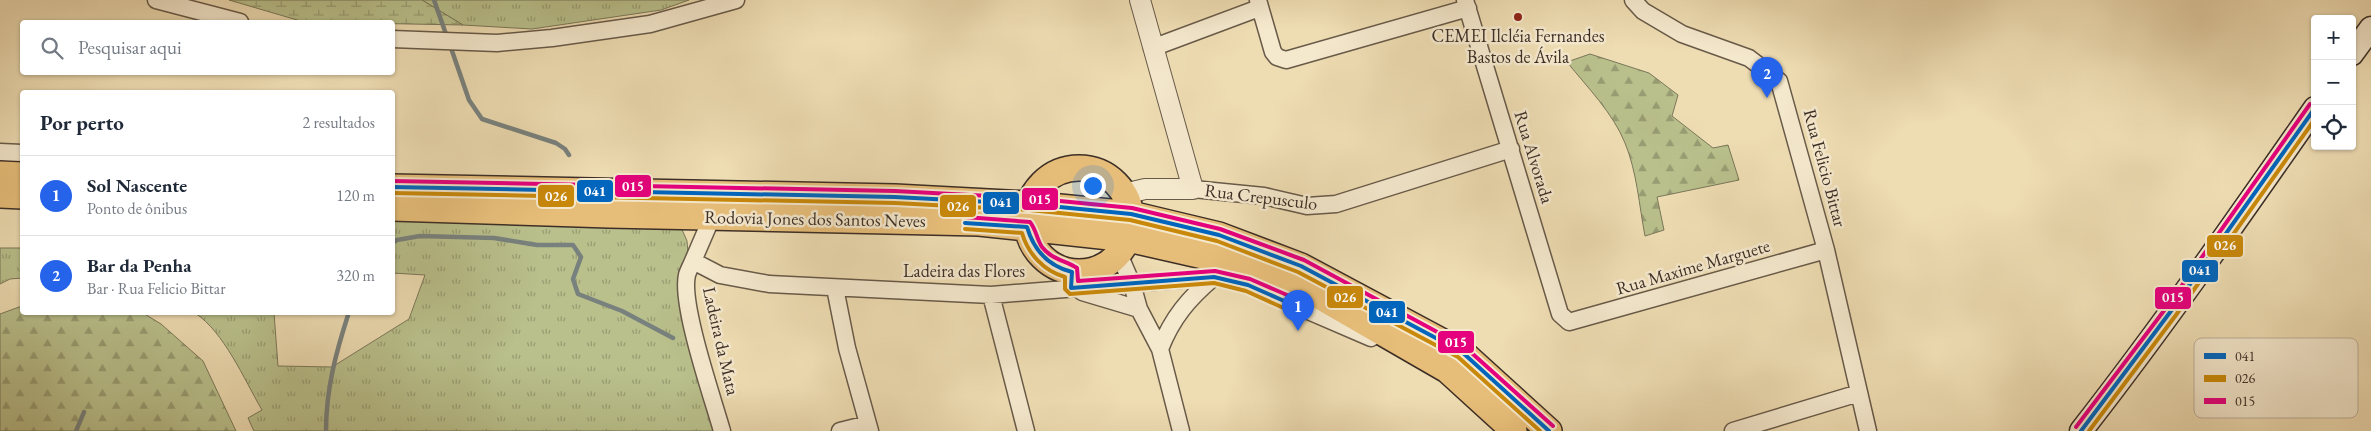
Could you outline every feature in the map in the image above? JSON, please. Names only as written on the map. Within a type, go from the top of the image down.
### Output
[{"type":"main road","points":[[2356,49],[2371,28]]},
{"type":"main road","points":[[2081,431],[2141,354],[2311,114]]},
{"type":"main road","points":[[1075,168],[1092,170],[1103,174],[1113,181],[1127,204],[1123,246],[1100,268],[1086,272],[1071,280],[1044,259],[1034,247],[1028,216],[1037,190],[1048,179],[1058,173],[1075,168]]},
{"type":"main road","points":[[0,174],[20,175]]},
{"type":"main road","name":"Rodovia Jones dos Santos Neves","points":[[395,187],[895,197],[1028,216],[1123,246],[1212,258],[1292,280],[1447,370],[1514,431]]},
{"type":"main road","points":[[0,195],[20,196]]},
{"type":"main road","name":"Rodovia Jones dos Santos Neves","points":[[395,208],[979,223],[1127,204],[1219,235],[1301,266],[1462,352],[1549,431]]},
{"type":"street","points":[[156,0],[232,20]]},
{"type":"street","points":[[395,39],[497,43],[552,38],[650,24],[736,0]]},
{"type":"street","points":[[1140,0],[1193,189]]},
{"type":"street","name":"Rua Felicio Bittar","points":[[1634,0],[1643,11],[1682,34],[1749,58],[1778,81],[1826,250],[1868,431]]},
{"type":"street","points":[[1152,48],[1259,4],[1273,52],[1277,57],[1286,60],[1466,4]]},
{"type":"street","name":"Rua Alvorada","points":[[1466,4],[1560,314],[1570,322]]},
{"type":"street","name":"Rua Crepusculo","points":[[1127,204],[1145,189],[1193,189],[1264,196],[1307,206],[1336,204],[1511,149]]},
{"type":"street","points":[[0,152],[20,153]]},
{"type":"street","points":[[694,261],[712,217]]},
{"type":"street","points":[[1123,246],[1139,309],[1160,349],[1181,431]]},
{"type":"street","name":"Rua Maxime Marguete","points":[[1570,322],[1826,250]]},
{"type":"street","name":"Ladeira das Flores","points":[[694,261],[729,278],[770,284],[991,295],[1071,280],[1132,284],[1214,277],[1248,285],[1447,370]]},
{"type":"street","name":"Ladeira da Mata","points":[[694,261],[687,276],[687,290],[699,352],[722,431]]},
{"type":"street","points":[[1160,349],[1178,312],[1191,296],[1214,277]]},
{"type":"street","points":[[1071,280],[1139,309]]},
{"type":"street","points":[[835,288],[847,348],[869,427],[840,431]]},
{"type":"street","points":[[991,295],[1026,431]]},
{"type":"street","points":[[1733,431],[1858,393]]},
{"type":"green space","points":[[229,0],[422,0],[463,25],[395,24],[395,20],[297,20]]},
{"type":"green space","points":[[422,0],[689,0],[661,10],[532,29],[463,25]]},
{"type":"green space","points":[[1590,54],[1649,73],[1678,95],[1672,116],[1713,148],[1728,145],[1739,180],[1657,197],[1664,230],[1645,236],[1635,177],[1625,143],[1607,111],[1567,62]]},
{"type":"green space","points":[[395,217],[680,225],[687,241],[698,370],[715,431],[254,431],[248,418],[262,410],[224,344],[198,315],[274,315],[278,366],[332,367],[409,319],[425,275],[395,273]]},
{"type":"green space","points":[[0,248],[20,248],[20,278],[10,279],[0,284]]},
{"type":"green space","points":[[20,307],[20,315],[146,315],[161,324],[203,361],[236,431],[0,431],[0,314]]},
{"type":"waterway","points":[[434,0],[447,37]]},
{"type":"waterway","points":[[451,48],[469,100],[482,119],[556,143],[565,149],[569,155]]},
{"type":"waterway","points":[[395,241],[420,236],[494,238],[537,245],[573,245],[581,257],[573,279],[578,294],[622,311],[673,338]]},
{"type":"waterway","points":[[326,431],[326,415],[333,371],[348,315]]},
{"type":"waterway","points":[[76,431],[84,412]]},
{"type":"transit line","name":"015","points":[[2076,427],[2166,308],[2310,104]]},
{"type":"transit line","name":"041","points":[[2081,431],[2171,311],[2311,114]]},
{"type":"transit line","name":"026","points":[[2089,431],[2176,315],[2311,125]]},
{"type":"transit line","name":"015","points":[[395,181],[895,191],[1029,198],[1132,208],[1220,229],[1304,260],[1465,347],[1553,426]]},
{"type":"transit line","name":"041","points":[[395,187],[895,197],[1029,204],[1131,214],[1219,235],[1301,266],[1462,352],[1549,431]]},
{"type":"transit line","name":"026","points":[[395,193],[895,203],[1029,210],[1130,220],[1217,241],[1298,272],[1458,357],[1540,431]]},
{"type":"transit line","name":"015","points":[[965,217],[1030,222],[1040,244],[1046,251],[1077,268],[1078,281],[1215,271],[1250,279],[1294,298]]},
{"type":"transit line","name":"041","points":[[965,223],[1027,227],[1030,236],[1043,256],[1056,266],[1072,272],[1071,288],[1214,277],[1248,285],[1291,304]]},
{"type":"transit line","name":"026","points":[[965,229],[1022,233],[1028,248],[1038,261],[1050,271],[1065,277],[1065,289],[1070,294],[1214,283],[1246,291],[1288,310]]},
{"type":"place","name":"CEMEI Ilcléia Fernandes Bastos de Ávila","points":[[1518,17]]},
{"type":"place","name":"Bar da Penha","points":[[1767,98]]},
{"type":"place","name":"Sol Nascente","points":[[1298,331]]}]
